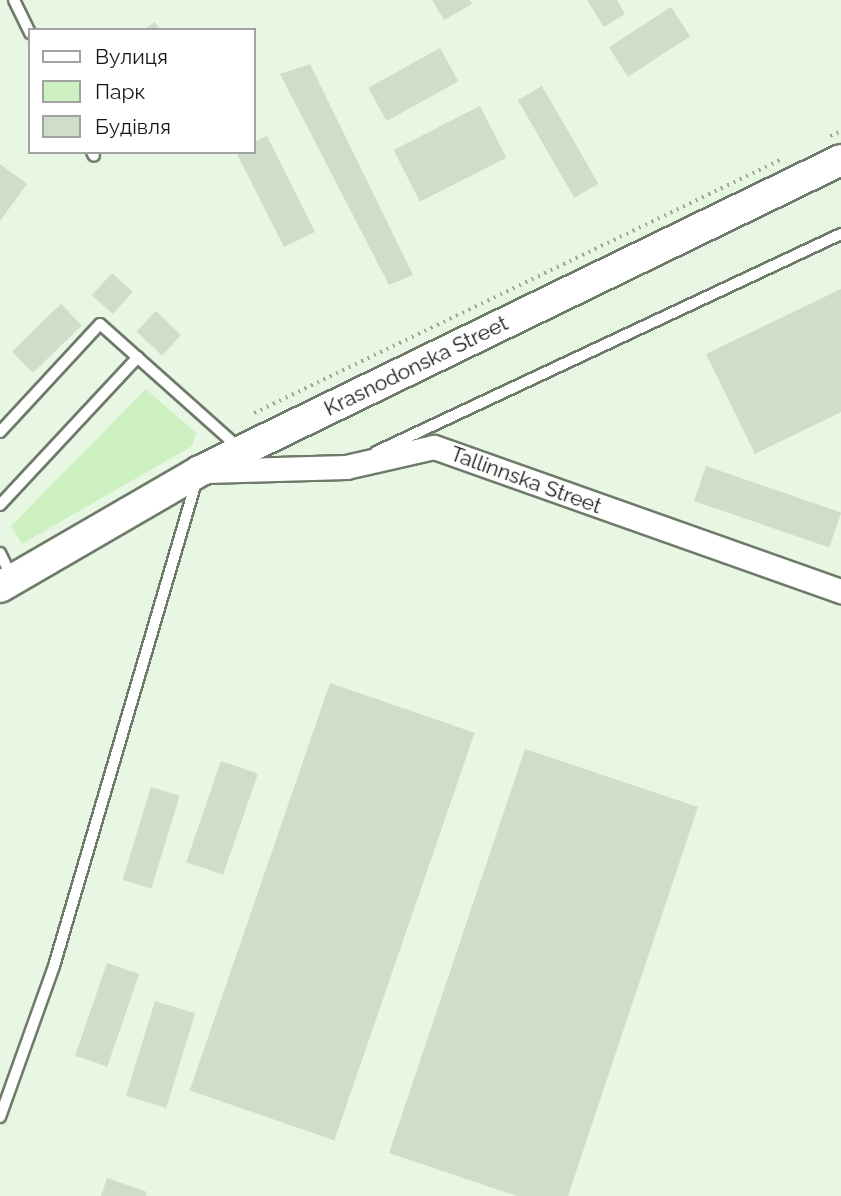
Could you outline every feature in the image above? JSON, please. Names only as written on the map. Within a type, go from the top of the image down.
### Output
[{"type":"main road","name":"Krasnodonska Street","points":[[6,584],[200,471],[835,148]]},
{"type":"street","name":"Tallinnska Street","points":[[200,471],[346,467],[434,447],[841,592]]},
{"type":"lane","points":[[14,0],[28,29]]},
{"type":"lane","points":[[346,467],[410,433],[841,234]]},
{"type":"lane","points":[[0,432],[100,324],[243,450]]},
{"type":"lane","points":[[0,506],[138,358]]},
{"type":"lane","points":[[0,1117],[54,966],[200,471]]},
{"type":"lane","points":[[0,553],[6,584]]},
{"type":"path","points":[[835,148],[841,131]]},
{"type":"path","points":[[254,413],[792,154]]},
{"type":"green space","points":[[146,389],[196,433],[192,446],[22,544],[11,526]]},
{"type":"building","points":[[432,0],[470,0],[472,4],[444,20]]},
{"type":"building","points":[[587,0],[617,0],[625,14],[604,27]]},
{"type":"building","points":[[671,7],[690,36],[628,77],[609,47]]},
{"type":"building","points":[[155,22],[159,28],[146,28]]},
{"type":"building","points":[[440,48],[458,81],[387,121],[368,88]]},
{"type":"building","points":[[310,64],[413,275],[389,285],[280,74]]},
{"type":"building","points":[[542,86],[598,184],[574,198],[518,100]]},
{"type":"building","points":[[480,106],[506,158],[420,202],[394,150]]},
{"type":"building","points":[[267,136],[315,232],[284,247],[237,154],[256,154],[256,141]]},
{"type":"building","points":[[0,164],[27,184],[0,221]]},
{"type":"building","points":[[112,273],[133,292],[113,314],[92,295]]},
{"type":"building","points":[[841,289],[841,412],[755,454],[706,354]]},
{"type":"building","points":[[61,304],[82,326],[33,373],[12,351]]},
{"type":"building","points":[[156,311],[181,335],[162,355],[137,331]]},
{"type":"building","points":[[706,466],[841,512],[829,548],[694,501]]},
{"type":"building","points":[[330,683],[475,733],[334,1140],[190,1091]]},
{"type":"building","points":[[525,749],[698,807],[568,1196],[517,1196],[389,1153]]},
{"type":"building","points":[[221,761],[258,774],[223,875],[186,862]]},
{"type":"building","points":[[151,787],[180,796],[151,889],[123,880]]},
{"type":"building","points":[[107,963],[139,974],[107,1067],[75,1056]]},
{"type":"building","points":[[155,1001],[195,1013],[166,1108],[126,1096]]},
{"type":"building","points":[[107,1178],[147,1192],[146,1196],[101,1196]]}]
